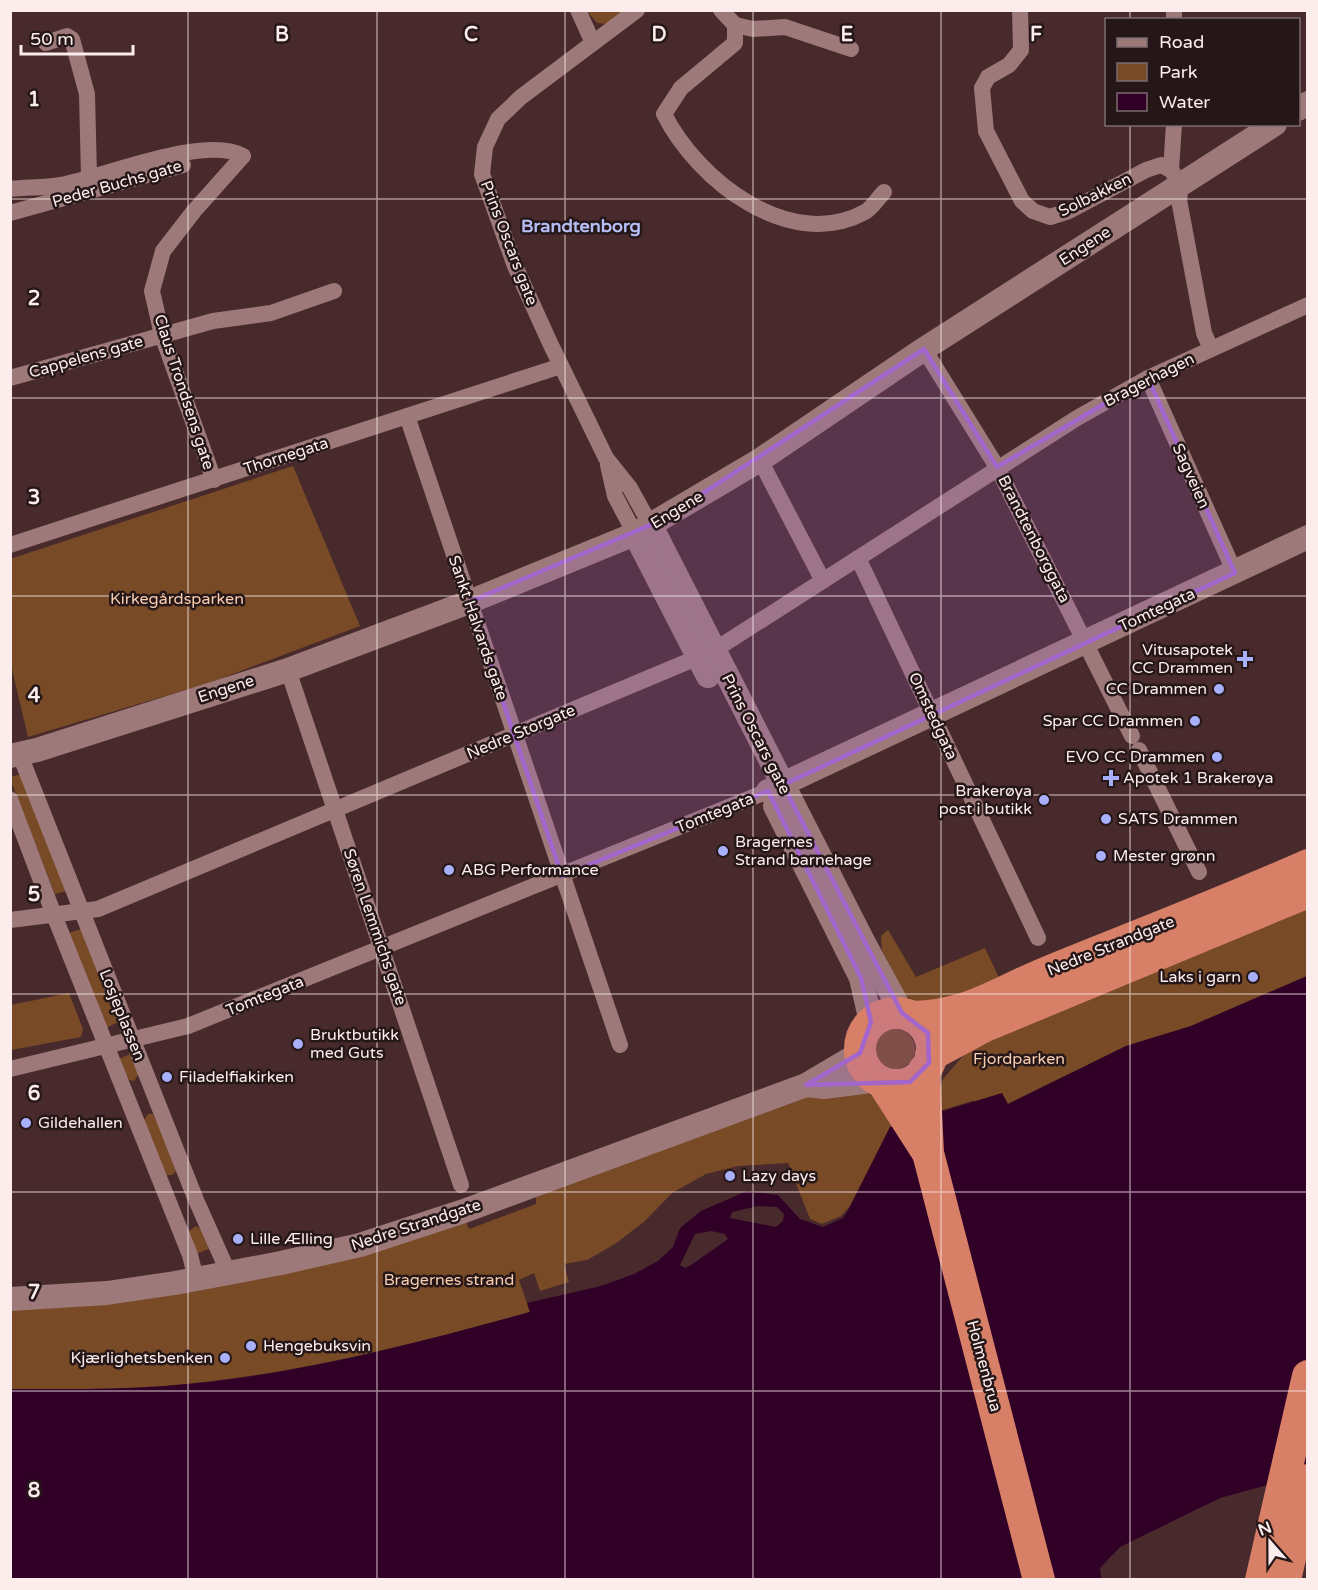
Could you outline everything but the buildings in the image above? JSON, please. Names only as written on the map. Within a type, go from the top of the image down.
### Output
[{"type":"highway","name":"Nedre Strandgate","points":[[908,1015],[935,1017],[964,1010],[1043,974],[1308,865]]},
{"type":"highway","name":"Nedre Strandgate","points":[[928,1063],[985,1026],[1308,892]]},
{"type":"highway","points":[[880,1081],[901,1084],[918,1077],[928,1063],[928,1033],[908,1015],[891,1013],[871,1022],[864,1031],[860,1053],[863,1064],[880,1081],[917,1118]]},
{"type":"highway","name":"Holmenbrua","points":[[928,1063],[917,1118],[1039,1580]]},
{"type":"highway","points":[[1261,1580],[1308,1376]]},
{"type":"highway","points":[[1285,1580],[1308,1480]]},
{"type":"street","points":[[578,10],[593,43]]},
{"type":"street","name":"Prins Oscars gate","points":[[637,10],[521,97],[498,119],[485,147],[482,174],[516,266],[606,458],[615,496],[643,530],[775,788],[908,1015]]},
{"type":"street","points":[[721,10],[735,25],[753,30],[785,27],[851,49]]},
{"type":"street","name":"Solbakken","points":[[1020,10],[1021,50],[1010,65],[988,77],[982,88],[986,131],[1022,201],[1033,211],[1050,217],[1069,211],[1146,170],[1161,165],[1176,177]]},
{"type":"street","points":[[735,25],[735,43],[681,88],[664,114],[671,128],[698,163],[760,209],[791,222],[835,224],[867,211],[884,192]]},
{"type":"street","points":[[46,43],[67,36],[72,39],[87,94],[90,120],[89,176]]},
{"type":"street","points":[[1174,126],[1179,200],[1204,333],[1211,349]]},
{"type":"street","name":"Engene","points":[[14,752],[288,669],[469,602],[643,530],[760,460],[1176,177],[1271,126]]},
{"type":"street","name":"Peder Buchs gate","points":[[10,213],[202,159],[221,148]]},
{"type":"street","name":"Peder Buchs gate","points":[[10,189],[62,185],[89,176],[198,151],[221,148],[233,150],[243,156]]},
{"type":"street","name":"Claus Trondsens gate","points":[[214,480],[162,335],[152,291],[163,251],[243,156]]},
{"type":"street","name":"Cappelens gate","points":[[10,378],[213,321],[271,313],[334,291]]},
{"type":"street","name":"Bragerhagen","points":[[997,466],[1148,378],[1308,305]]},
{"type":"street","name":"Brandtenborggata","points":[[924,349],[997,466],[1199,872]]},
{"type":"street","name":"Thornegata","points":[[10,545],[561,366]]},
{"type":"street","name":"Sagveien","points":[[1148,378],[1235,573]]},
{"type":"street","name":"Sankt Halvards gate","points":[[407,416],[620,1045]]},
{"type":"street","points":[[760,460],[823,581]]},
{"type":"street","name":"Nedre Storgate","points":[[10,920],[98,909],[336,811],[705,654],[823,581],[997,466]]},
{"type":"street","name":"Tomtegata","points":[[10,1069],[188,1026],[562,876],[775,788],[1308,537]]},
{"type":"street","name":"Omstedgata","points":[[858,558],[1038,938]]},
{"type":"street","name":"Søren Lemmichs gate","points":[[288,669],[461,1185]]},
{"type":"street","name":"Losjeplassen","points":[[14,752],[133,1040],[196,1200],[229,1274]]},
{"type":"street","name":"Prins Oscars gate","points":[[775,788],[861,978],[871,1022]]},
{"type":"street","name":"Losjeplassen","points":[[10,798],[54,915],[190,1255],[196,1279]]},
{"type":"street","name":"Nedre Strandgate","points":[[10,1299],[107,1293],[229,1274],[360,1245],[414,1229],[806,1085],[860,1053]]},
{"type":"street","name":"Nedre Strandgate","points":[[806,1085],[824,1087],[880,1081]]},
{"type":"highlighted area","points":[[924,349],[997,467],[1148,378],[1235,573],[783,785],[902,1013],[928,1033],[929,1063],[910,1082],[806,1085],[860,1053],[871,1022],[861,978],[768,791],[562,876],[469,602],[662,520]]},
{"type":"green space","points":[[587,11],[624,11],[606,24],[597,23]]},
{"type":"green space","name":"Kirkegårdsparken","points":[[293,466],[360,626],[209,683],[28,737],[11,665],[10,559]]},
{"type":"green space","points":[[21,774],[67,891],[55,894],[11,781],[11,777]]},
{"type":"green space","name":"Fjordparken","points":[[1307,903],[1307,976],[1191,1026],[1126,1046],[1008,1104],[972,1101],[933,1113],[943,1079],[969,1049]]},
{"type":"green space","points":[[81,929],[118,1022],[106,1028],[69,933]]},
{"type":"green space","points":[[888,930],[916,977],[985,948],[1001,982],[961,1001],[919,1002],[905,996],[882,950],[881,936]]},
{"type":"green space","points":[[69,993],[83,1029],[81,1037],[11,1050],[11,1005]]},
{"type":"green space","points":[[895,1029],[909,1035],[915,1049],[909,1063],[895,1069],[881,1063],[875,1049],[881,1035]]},
{"type":"green space","points":[[131,1054],[139,1074],[134,1081],[129,1080],[118,1059]]},
{"type":"green space","name":"Bragernes strand","points":[[864,1092],[886,1103],[903,1123],[890,1127],[853,1203],[841,1216],[822,1224],[810,1219],[788,1163],[738,1166],[706,1174],[672,1193],[645,1221],[615,1244],[587,1260],[564,1264],[569,1282],[540,1291],[534,1273],[519,1280],[530,1312],[349,1358],[258,1375],[165,1386],[11,1389],[10,1307],[465,1219],[469,1229],[536,1204],[536,1193],[794,1097]]},
{"type":"green space","points":[[148,1114],[153,1114],[178,1169],[172,1175],[166,1175],[143,1122]]},
{"type":"green space","points":[[196,1226],[201,1229],[209,1249],[196,1254],[189,1231]]},
{"type":"water","points":[[1307,976],[1307,1496],[1271,1484],[1220,1498],[1120,1547],[1100,1568],[1101,1579],[11,1579],[10,1389],[127,1388],[211,1382],[304,1367],[395,1348],[530,1312],[527,1303],[601,1286],[634,1274],[658,1261],[673,1247],[680,1228],[701,1211],[747,1191],[778,1195],[800,1219],[823,1227],[843,1218],[890,1127],[1002,1093],[1008,1104],[1126,1046],[1191,1026]],"holes":[[[758,1206],[777,1207],[784,1214],[783,1221],[776,1227],[730,1218],[732,1212]],[[711,1231],[725,1234],[728,1239],[691,1265],[685,1268],[680,1265],[695,1234]]]},
{"type":"place","name":"Vitusapotek CC Drammen","points":[[1245,659]]},
{"type":"place","name":"CC Drammen","points":[[1219,689]]},
{"type":"place","name":"Spar CC Drammen","points":[[1195,721]]},
{"type":"place","name":"EVO CC Drammen","points":[[1217,757]]},
{"type":"place","name":"Apotek 1 Brakerøya","points":[[1111,778]]},
{"type":"place","name":"Brakerøya post i butikk","points":[[1044,800]]},
{"type":"place","name":"SATS Drammen","points":[[1106,819]]},
{"type":"place","name":"Bragernes Strand barnehage","points":[[723,851]]},
{"type":"place","name":"Mester grønn","points":[[1101,856]]},
{"type":"place","name":"ABG Performance","points":[[449,870]]},
{"type":"place","name":"Laks i garn","points":[[1253,977]]},
{"type":"place","name":"Bruktbutikk med Guts","points":[[298,1044]]},
{"type":"place","name":"Filadelfiakirken","points":[[167,1077]]},
{"type":"place","name":"Gildehallen","points":[[26,1123]]},
{"type":"place","name":"Lazy days","points":[[730,1176]]},
{"type":"place","name":"Lille Ælling","points":[[238,1239]]},
{"type":"place","name":"Hengebuksvin","points":[[251,1346]]},
{"type":"place","name":"Kjærlighetsbenken","points":[[225,1358]]},
{"type":"district","name":"Brandtenborg","points":[[581,226]]}]
